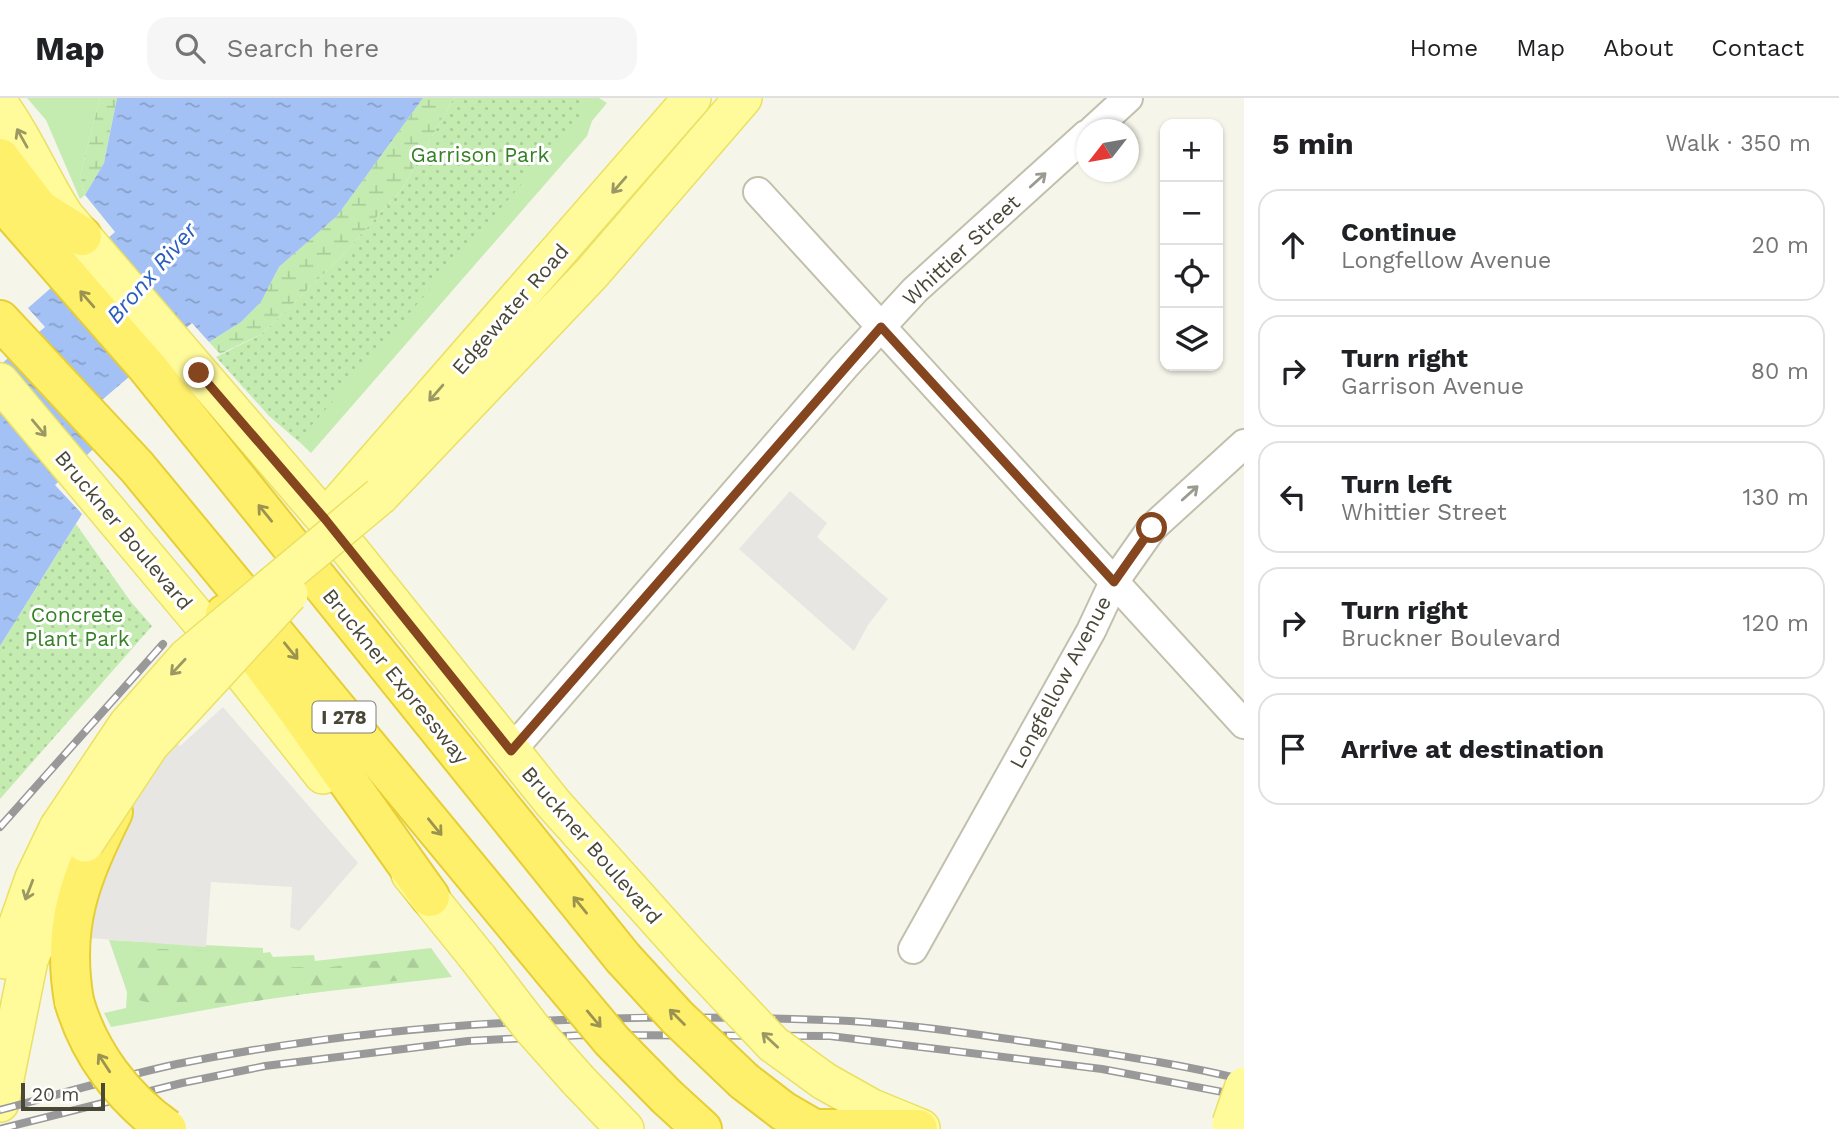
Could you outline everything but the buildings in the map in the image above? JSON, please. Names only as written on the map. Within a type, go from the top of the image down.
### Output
[{"type":"highway","points":[[0,158],[40,210],[60,229]]},
{"type":"highway","name":"Bruckner Expressway","points":[[0,199],[60,229],[185,386],[622,958],[677,1017],[744,1081],[783,1111],[816,1129]]},
{"type":"highway","name":"I 278","points":[[10,332],[120,483],[550,967],[612,1041],[702,1129]]},
{"type":"highway","points":[[120,483],[293,704],[430,897]]},
{"type":"highway","points":[[137,762],[76,897],[69,957],[74,1001],[89,1040],[117,1083],[167,1129]]},
{"type":"highway","points":[[816,1129],[918,1129]]},
{"type":"main road","name":"Edgewater Road","points":[[325,519],[635,167],[692,98]]},
{"type":"main road","points":[[0,1103],[9,992],[26,896],[72,836],[181,708],[583,282],[743,98]]},
{"type":"main road","points":[[0,105],[21,133],[48,190],[60,229]]},
{"type":"main road","name":"Bruckner Boulevard","points":[[0,383],[120,483]]},
{"type":"main road","name":"Bruckner Boulevard","points":[[185,386],[325,519],[511,751],[620,880],[773,1044],[824,1081],[872,1108],[925,1129]]},
{"type":"main road","points":[[72,836],[120,735],[187,657],[380,496]]},
{"type":"main road","points":[[430,897],[531,1027],[625,1129]]},
{"type":"main road","points":[[1230,1126],[1244,1086]]},
{"type":"street","points":[[1105,119],[1128,98]]},
{"type":"street","name":"Whittier Street","points":[[511,751],[915,290],[1076,145]]},
{"type":"street","points":[[758,192],[1244,724]]},
{"type":"street","name":"Longfellow Avenue","points":[[913,949],[1091,631],[1114,582],[1152,528],[1244,443]]},
{"type":"green space","points":[[27,98],[100,98],[80,176],[85,195],[80,199],[46,120]]},
{"type":"green space","points":[[100,98],[117,98],[104,163],[85,195],[80,176]]},
{"type":"green space","points":[[423,98],[454,98],[402,189],[341,257],[262,334],[220,354],[209,342],[241,322],[261,302],[279,267],[337,216]]},
{"type":"green space","name":"Garrison Park","points":[[454,98],[580,98],[581,116],[298,441],[269,416],[216,357],[262,334],[341,257],[402,189]]},
{"type":"green space","points":[[537,98],[599,98],[607,103],[592,121],[587,136],[311,453],[255,400]]},
{"type":"green space","name":"Concrete Plant Park","points":[[76,524],[131,602],[152,626],[0,799],[0,646]]},
{"type":"green space","points":[[109,940],[263,948],[263,953],[270,952],[273,957],[314,955],[315,961],[431,948],[452,977],[277,997],[111,1027],[104,1013],[126,1008],[127,992]]},
{"type":"green space","points":[[140,951],[223,951],[285,967],[332,967],[410,956],[425,962],[424,969],[409,979],[215,1007],[195,1002],[155,1003],[136,999],[130,983],[131,957]]},
{"type":"shaded area","points":[[790,491],[827,523],[817,537],[888,599],[868,625],[854,651],[739,549]]},
{"type":"shaded area","points":[[223,707],[358,863],[299,931],[290,927],[292,887],[211,882],[206,947],[89,938],[91,921],[152,718],[180,746]]},
{"type":"water","name":"Bronx River","points":[[117,98],[423,98],[337,216],[279,267],[261,302],[241,322],[209,342],[192,323],[102,400],[122,422],[55,485],[82,514],[0,646],[0,365],[45,327],[28,308],[115,232],[85,195],[104,163]]},
{"type":"railway","points":[[0,827],[163,644]]},
{"type":"railway","points":[[0,1110],[155,1069],[257,1049],[419,1029],[663,1017],[882,1023],[1100,1052],[1244,1080]]},
{"type":"railway","points":[[0,1129],[182,1083],[265,1066],[468,1041],[584,1035],[830,1036],[1102,1069],[1244,1096]]},
{"type":"route","points":[[199,373],[377,582],[511,751],[881,327],[1114,582],[1152,528]]}]
